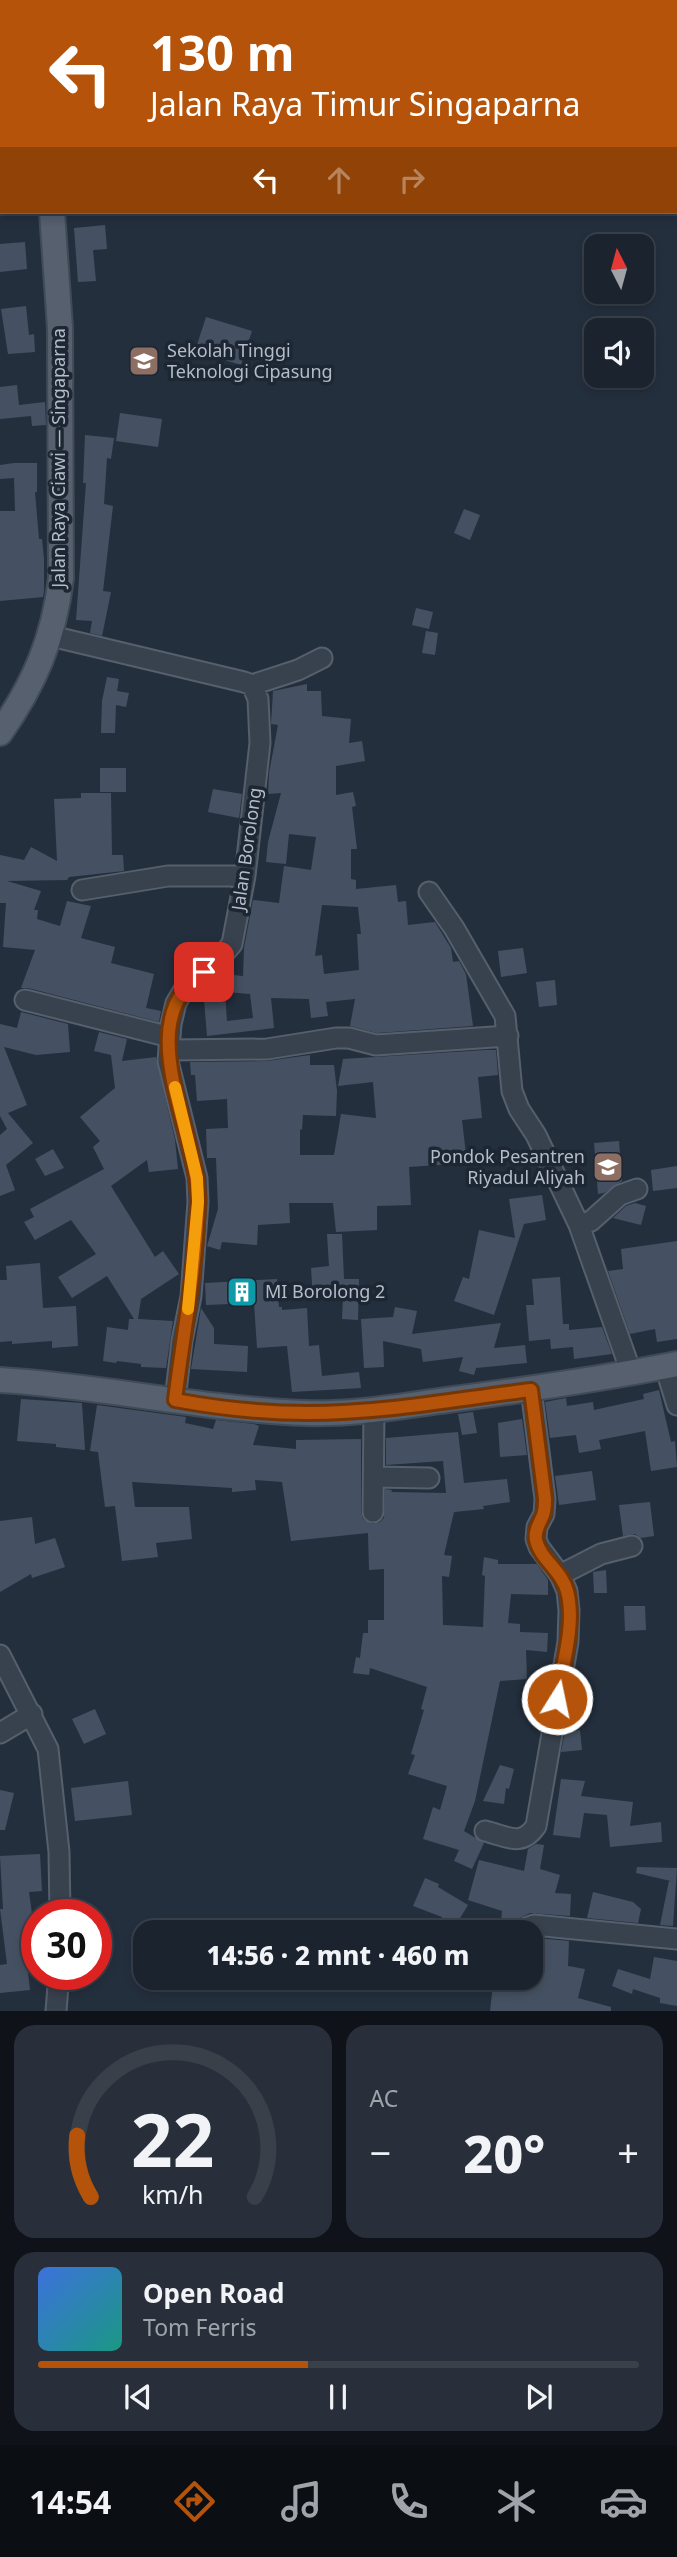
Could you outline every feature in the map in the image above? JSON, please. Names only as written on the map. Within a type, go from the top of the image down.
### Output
[{"type":"main road","name":"Jalan Raya Ciawi — Singaparna","points":[[0,733],[15,711],[51,636],[61,578],[60,328],[52,214]]},
{"type":"main road","points":[[0,1380],[57,1383],[251,1410],[297,1413],[374,1410],[531,1390],[671,1365]]},
{"type":"street","points":[[51,636],[252,685],[298,670],[322,658]]},
{"type":"street","name":"Jalan Borolong","points":[[175,1400],[182,1340],[191,1296],[198,1202],[197,1178],[168,1061],[169,1044],[176,1003],[189,981],[220,958],[232,944],[245,876],[260,743],[258,699],[252,685]]},
{"type":"street","points":[[82,890],[167,876],[245,876]]},
{"type":"street","points":[[429,892],[454,928],[505,1016],[513,1091],[519,1110],[536,1135],[579,1225],[631,1372]]},
{"type":"street","points":[[25,1000],[169,1044],[267,1049],[336,1038],[349,1038],[376,1045],[508,1036]]},
{"type":"street","points":[[579,1225],[591,1221],[620,1195],[637,1189]]},
{"type":"street","points":[[671,1365],[677,1405]]},
{"type":"street","points":[[485,1830],[520,1840],[529,1836],[536,1826],[568,1642],[567,1591],[560,1575],[536,1539],[537,1527],[544,1514],[545,1499],[531,1390]]},
{"type":"street","points":[[373,1513],[374,1410]]},
{"type":"street","points":[[374,1477],[429,1478]]},
{"type":"street","points":[[560,1575],[601,1554],[632,1546]]},
{"type":"street","points":[[1,1658],[48,1749],[59,1852],[60,1899]]},
{"type":"street","points":[[0,1733],[32,1714]]},
{"type":"street","points":[[543,1926],[677,1940]]},
{"type":"street","points":[[56,2011],[58,1990]]},
{"type":"building","points":[[105,225],[107,249],[93,250],[96,281],[78,282],[74,228]]},
{"type":"building","points":[[25,242],[27,269],[0,272],[0,244]]},
{"type":"building","points":[[26,306],[29,335],[34,334],[35,352],[8,354],[1,309]]},
{"type":"building","points":[[206,317],[252,331],[241,365],[195,351]]},
{"type":"building","points":[[17,385],[19,405],[45,402],[46,425],[32,426],[31,416],[0,419],[0,387]]},
{"type":"building","points":[[120,413],[162,419],[158,447],[116,441]]},
{"type":"building","points":[[85,435],[114,438],[111,459],[107,458],[104,504],[113,506],[103,591],[111,592],[102,636],[90,633],[92,621],[76,620],[86,483],[83,483]]},
{"type":"building","points":[[37,463],[35,492],[39,539],[42,539],[44,559],[44,591],[43,597],[0,601],[0,511],[15,511],[14,478],[0,479],[0,465]]},
{"type":"building","points":[[464,509],[480,515],[470,540],[454,533]]},
{"type":"building","points":[[416,608],[433,612],[429,629],[412,625]]},
{"type":"building","points":[[426,631],[438,633],[435,655],[422,653]]},
{"type":"building","points":[[107,677],[119,679],[117,691],[129,693],[126,707],[116,705],[115,733],[101,733],[102,701]]},
{"type":"building","points":[[307,684],[307,691],[321,691],[322,716],[351,719],[349,743],[362,741],[365,761],[336,766],[336,795],[353,792],[356,806],[352,807],[357,849],[351,849],[351,879],[356,880],[356,889],[396,885],[398,902],[406,901],[408,925],[435,922],[451,948],[453,962],[459,961],[466,974],[473,1026],[377,1033],[350,1026],[355,999],[326,1002],[328,1016],[311,1018],[309,999],[271,998],[274,1028],[207,1036],[204,1000],[213,1000],[215,977],[224,970],[224,974],[243,976],[244,948],[253,900],[279,903],[284,866],[311,870],[316,837],[289,834],[286,864],[266,862],[268,842],[281,793],[268,794],[278,725],[271,724],[273,691]],"holes":[[[322,905],[358,907],[361,934],[357,934],[359,970],[324,974],[322,955],[315,956]],[[225,992],[250,994],[253,1018],[227,1021]]]},
{"type":"building","points":[[100,768],[126,768],[126,792],[100,792]]},
{"type":"building","points":[[213,789],[242,794],[239,818],[208,812]]},
{"type":"building","points":[[81,793],[111,793],[112,855],[123,855],[124,871],[69,877],[67,880],[7,881],[41,891],[34,910],[38,910],[37,919],[60,926],[67,901],[91,906],[81,938],[115,947],[111,963],[154,974],[146,1008],[161,1011],[159,1022],[21,988],[35,950],[3,947],[6,903],[0,903],[0,855],[24,860],[31,847],[57,861],[54,799],[81,798]]},
{"type":"building","points":[[523,948],[527,973],[501,977],[498,951]]},
{"type":"building","points":[[555,980],[557,1005],[539,1007],[536,982]]},
{"type":"building","points":[[21,1012],[68,1024],[70,1052],[36,1055],[4,1047],[27,1105],[8,1113],[33,1143],[6,1165],[15,1190],[0,1196],[0,1135],[7,1129],[0,1116],[0,1024],[17,1028]]},
{"type":"building","points":[[99,1032],[127,1039],[122,1061],[156,1057],[175,1140],[178,1169],[149,1172],[147,1160],[111,1186],[155,1257],[163,1251],[179,1274],[141,1299],[138,1319],[173,1321],[166,1368],[103,1361],[107,1327],[128,1330],[129,1319],[134,1319],[107,1276],[72,1298],[58,1277],[96,1254],[71,1220],[35,1240],[24,1222],[34,1217],[30,1209],[104,1169],[93,1147],[100,1141],[80,1117],[115,1088],[111,1055],[94,1051]]},
{"type":"building","points":[[496,1050],[498,1075],[478,1077],[482,1118],[462,1120],[467,1163],[409,1167],[411,1205],[377,1206],[377,1230],[336,1232],[333,1203],[289,1203],[290,1223],[258,1225],[257,1245],[222,1242],[220,1250],[207,1246],[218,1209],[216,1158],[207,1158],[206,1129],[228,1128],[227,1099],[197,1101],[195,1075],[191,1075],[190,1062],[267,1061],[310,1055],[310,1065],[334,1065],[336,1116],[303,1115],[300,1155],[334,1155],[341,1114],[376,1118],[373,1082],[338,1086],[343,1059]]},
{"type":"building","name":"Pondok Pesantren Riyadul Aliyah","points":[[619,1141],[622,1181],[598,1194],[594,1143]]},
{"type":"building","points":[[53,1149],[64,1168],[45,1176],[35,1159]]},
{"type":"building","points":[[677,1166],[677,1188],[653,1191],[651,1170]]},
{"type":"building","points":[[542,1195],[546,1220],[524,1224],[494,1315],[454,1301],[463,1277],[469,1279],[479,1230],[515,1238],[509,1199]]},
{"type":"building","points":[[635,1203],[646,1206],[641,1225],[613,1218],[626,1206]]},
{"type":"building","points":[[327,1234],[342,1234],[344,1279],[359,1279],[358,1320],[342,1319],[343,1296],[313,1299],[311,1268],[329,1266]]},
{"type":"building","points":[[677,1241],[677,1339],[657,1342],[655,1329],[630,1334],[608,1271],[623,1269],[621,1249]]},
{"type":"building","points":[[40,1263],[43,1308],[76,1306],[78,1346],[52,1348],[52,1341],[12,1344],[12,1341],[0,1342],[0,1280],[7,1280],[6,1266]]},
{"type":"building","points":[[560,1277],[563,1324],[569,1324],[569,1330],[602,1327],[612,1354],[574,1359],[573,1347],[551,1349],[550,1339],[529,1341],[526,1305],[534,1305],[532,1279]]},
{"type":"building","points":[[277,1279],[279,1307],[282,1307],[282,1310],[307,1308],[309,1346],[319,1345],[322,1376],[359,1372],[361,1388],[292,1392],[287,1346],[257,1348],[254,1303],[206,1305],[205,1283]]},
{"type":"building","points":[[395,1307],[417,1311],[412,1334],[501,1323],[494,1348],[525,1345],[527,1363],[476,1368],[474,1375],[459,1371],[463,1357],[423,1362],[421,1349],[383,1341],[384,1367],[364,1368],[361,1319],[393,1317]]},
{"type":"building","points":[[201,1308],[214,1328],[214,1344],[248,1346],[247,1372],[191,1369]]},
{"type":"building","points":[[659,1390],[671,1442],[675,1441],[677,1467],[651,1471],[645,1431],[599,1440],[601,1449],[579,1453],[576,1435],[550,1438],[545,1402],[566,1398],[567,1406],[593,1402],[594,1410],[644,1399],[643,1394]]},
{"type":"building","points":[[21,1399],[82,1403],[85,1450],[56,1447],[56,1444],[17,1441]]},
{"type":"building","points":[[97,1405],[186,1417],[185,1423],[213,1429],[216,1420],[254,1424],[259,1426],[253,1445],[296,1449],[296,1440],[361,1439],[361,1512],[363,1519],[372,1524],[384,1518],[385,1489],[392,1490],[391,1492],[446,1493],[443,1461],[386,1465],[386,1438],[458,1432],[464,1483],[507,1479],[510,1502],[483,1506],[484,1509],[454,1512],[444,1555],[452,1556],[449,1577],[442,1576],[443,1625],[483,1627],[484,1557],[498,1560],[498,1564],[537,1564],[548,1580],[548,1595],[511,1594],[508,1623],[520,1624],[520,1632],[548,1633],[547,1652],[526,1650],[527,1679],[500,1681],[475,1801],[464,1831],[484,1843],[472,1869],[454,1861],[459,1850],[423,1839],[433,1807],[440,1810],[447,1786],[408,1774],[415,1755],[411,1754],[424,1710],[421,1709],[427,1687],[370,1668],[369,1675],[353,1673],[356,1657],[360,1658],[363,1633],[368,1633],[368,1620],[384,1620],[384,1569],[369,1570],[368,1533],[291,1541],[282,1482],[255,1480],[256,1490],[232,1492],[232,1488],[132,1482],[135,1507],[189,1507],[192,1539],[156,1543],[158,1557],[122,1561],[115,1506],[105,1507],[98,1452],[90,1451]]},
{"type":"building","points":[[473,1412],[477,1433],[462,1435],[458,1414]]},
{"type":"building","points":[[522,1419],[527,1455],[500,1457],[498,1423]]},
{"type":"building","points":[[592,1471],[596,1500],[559,1505],[555,1476]]},
{"type":"building","points":[[650,1502],[654,1536],[623,1536],[619,1505]]},
{"type":"building","points":[[32,1517],[35,1544],[55,1538],[65,1567],[32,1578],[31,1574],[0,1592],[0,1521]]},
{"type":"building","points":[[606,1570],[607,1593],[594,1593],[593,1572]]},
{"type":"building","points":[[624,1606],[645,1606],[646,1630],[625,1631]]},
{"type":"building","points":[[537,1691],[546,1697],[541,1718],[526,1710]]},
{"type":"building","points":[[95,1709],[106,1734],[84,1744],[72,1719]]},
{"type":"building","points":[[580,1730],[582,1750],[561,1752],[565,1731]]},
{"type":"building","points":[[500,1765],[514,1769],[509,1789],[506,1788],[504,1804],[483,1801]]},
{"type":"building","points":[[561,1779],[585,1781],[581,1796],[633,1802],[630,1826],[661,1822],[662,1842],[610,1847],[607,1815],[584,1813],[580,1838],[553,1835]]},
{"type":"building","points":[[128,1781],[132,1815],[75,1821],[71,1788]]},
{"type":"building","points":[[0,1790],[14,1793],[5,1830],[0,1830]]},
{"type":"building","points":[[536,1844],[544,1845],[540,1869],[560,1875],[555,1893],[571,1894],[570,1916],[530,1913],[516,1920],[501,1920],[502,1911],[468,1900],[479,1860],[524,1871],[528,1849]]},
{"type":"building","points":[[40,1854],[42,1891],[29,1892],[30,1899],[21,1899],[21,1990],[30,1990],[0,1993],[0,1965],[7,1964],[0,1909],[3,1909],[0,1856]]},
{"type":"building","points":[[637,1867],[677,1868],[673,1926],[660,1925],[669,1881],[675,1882],[636,1873]]},
{"type":"building","points":[[425,1878],[439,1884],[438,1887],[468,1905],[459,1920],[440,1920],[442,1917],[413,1906]]},
{"type":"building","points":[[593,1892],[633,1902],[641,1909],[638,1923],[587,1918]]},
{"type":"building","points":[[543,1939],[569,1941],[568,1966],[585,1969],[578,1998],[611,2007],[611,2011],[490,2011],[492,1990],[543,1990]]},
{"type":"building","points":[[654,1957],[677,1961],[677,2006],[660,2003],[660,1998],[633,1989],[632,1994],[612,1986],[618,1969],[650,1979]]},
{"type":"slow traffic","points":[[175,1087],[197,1178],[198,1202],[188,1309]]},
{"type":"place","name":"Sekolah Tinggi Teknologi Cipasung","points":[[144,361]]},
{"type":"place","name":"Pondok Pesantren Riyadul Aliyah","points":[[608,1167]]},
{"type":"place","name":"MI Borolong 2","points":[[242,1292]]},
{"type":"route","points":[[204,972],[189,981],[176,1003],[168,1061],[197,1178],[198,1202],[191,1296],[182,1340],[175,1400],[251,1410],[309,1413],[374,1410],[531,1390],[545,1499],[544,1514],[537,1527],[536,1539],[560,1575],[567,1591],[569,1610],[568,1642],[557,1699]]}]
